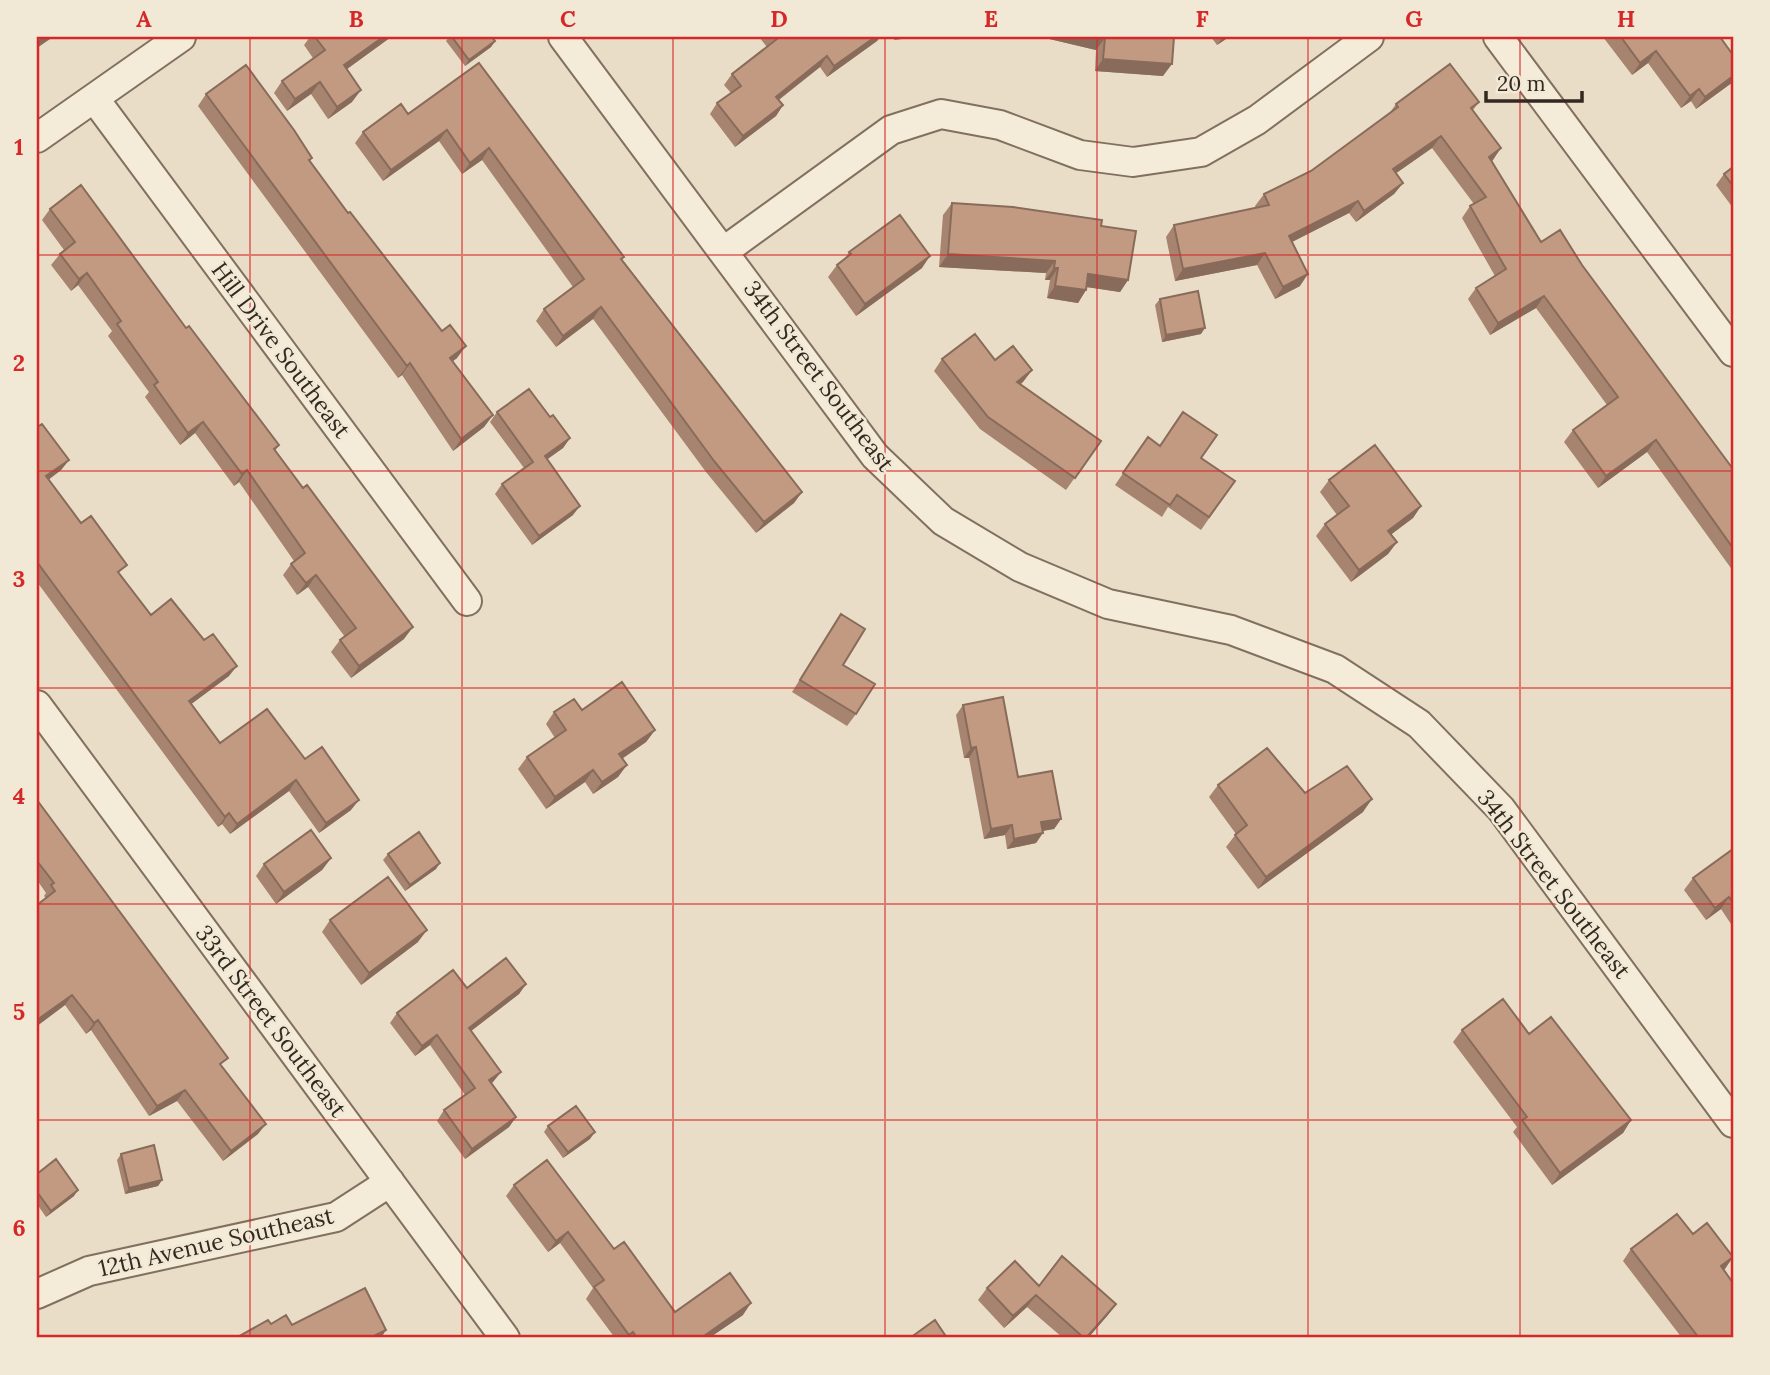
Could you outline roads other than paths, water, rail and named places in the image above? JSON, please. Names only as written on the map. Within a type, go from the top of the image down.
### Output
[{"type":"street","points":[[37,138],[181,37]]},
{"type":"street","name":"34th Street Southeast","points":[[563,37],[875,456],[943,521],[1020,567],[1108,604],[1231,629],[1335,669],[1419,724],[1501,809],[1733,1123]]},
{"type":"street","points":[[724,251],[891,130],[942,114],[1000,125],[1080,155],[1133,162],[1200,152],[1257,120],[1369,37]]},
{"type":"street","points":[[1499,37],[1733,352]]},
{"type":"street","name":"Hill Drive Southeast","points":[[94,98],[467,601]]},
{"type":"street","name":"33rd Street Southeast","points":[[37,705],[505,1338]]},
{"type":"street","name":"12th Avenue Southeast","points":[[37,1294],[89,1271],[336,1217],[390,1182]]}]
